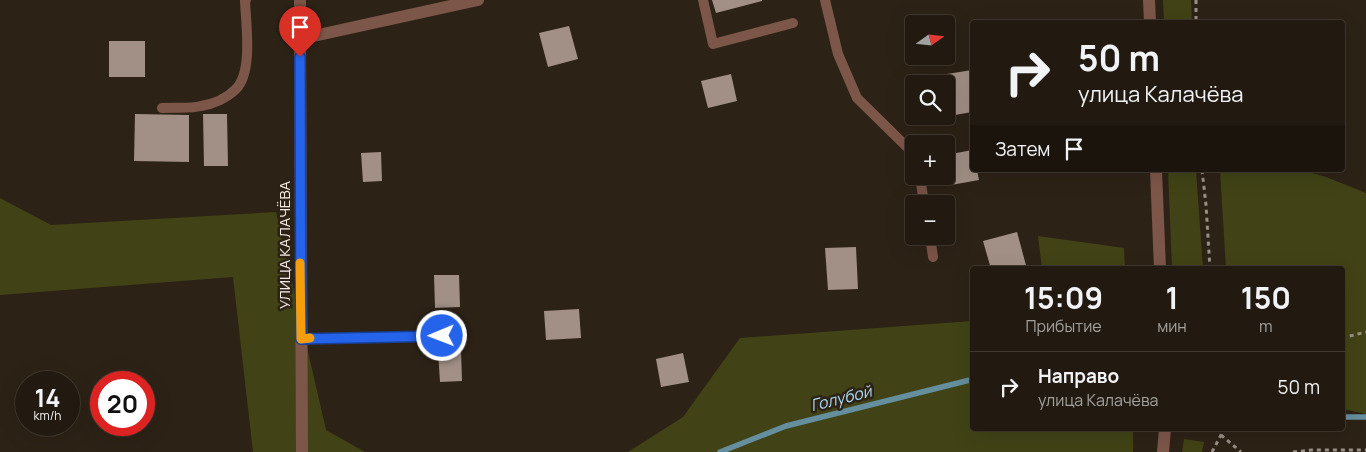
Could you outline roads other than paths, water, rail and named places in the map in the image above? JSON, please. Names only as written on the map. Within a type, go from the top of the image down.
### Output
[{"type":"street","name":"УЛИЦА КАЛАЧЁВА","points":[[300,0],[302,452]]},
{"type":"street","points":[[300,39],[478,0]]},
{"type":"street","points":[[1149,0],[1150,20]]},
{"type":"street","points":[[1156,172],[1160,266]]},
{"type":"street","points":[[1164,452],[1165,431]]},
{"type":"lane","points":[[162,108],[201,106],[220,100],[237,88],[245,70],[248,38],[246,0]]},
{"type":"lane","points":[[703,0],[714,44],[793,23]]},
{"type":"lane","points":[[825,0],[838,54],[857,98],[905,145]]},
{"type":"lane","points":[[932,245],[934,257]]},
{"type":"lane","points":[[301,339],[442,336]]},
{"type":"waterway","name":"Голубой","points":[[720,452],[786,426],[970,380]]},
{"type":"waterway","name":"Голубой","points":[[1345,417],[1366,417]]}]
